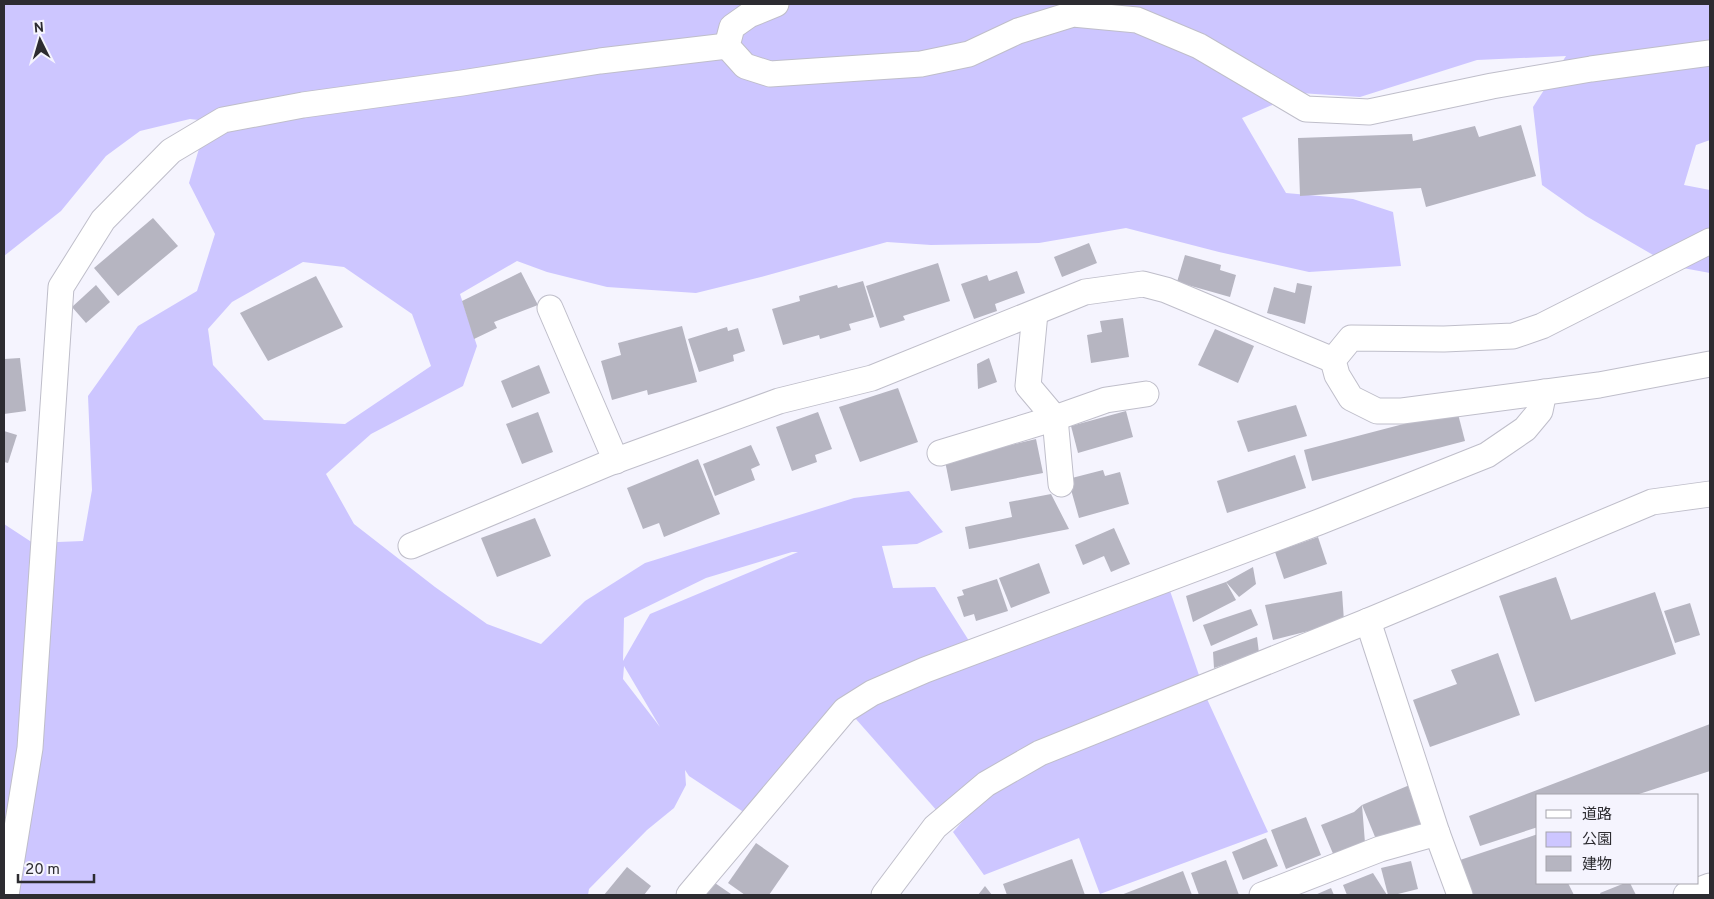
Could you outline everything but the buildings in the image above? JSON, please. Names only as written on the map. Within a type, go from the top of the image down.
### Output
[{"type":"street","points":[[727,46],[732,27],[749,14],[776,4]]},
{"type":"street","points":[[727,46],[745,66],[770,74],[930,62],[969,54],[1018,31],[1073,14],[1137,20],[1199,46],[1306,109],[1369,112],[1492,86],[1591,68],[1710,53]]},
{"type":"street","points":[[6,895],[30,748],[61,287],[103,220],[171,151],[223,120],[303,104],[600,61],[727,46]]},
{"type":"street","points":[[1710,241],[1542,326],[1512,336],[1444,339],[1351,338],[1334,360],[1336,375],[1351,398],[1377,410],[1402,411],[1599,385],[1710,364]]},
{"type":"street","points":[[411,546],[616,461],[779,401],[872,378],[1085,292],[1143,284],[1166,290],[1334,360]]},
{"type":"street","points":[[550,308],[616,461]]},
{"type":"street","points":[[1035,313],[1028,386],[1055,418],[1061,484]]},
{"type":"street","points":[[689,895],[845,710],[872,693],[925,670],[1310,525],[1487,455],[1525,429],[1540,411],[1544,392]]},
{"type":"street","points":[[940,453],[1055,418],[1106,400],[1146,394]]},
{"type":"street","points":[[884,895],[935,827],[986,784],[1033,758],[1652,502],[1710,494]]},
{"type":"street","points":[[1368,621],[1437,833],[1460,895]]},
{"type":"street","points":[[1262,895],[1380,849],[1437,833]]},
{"type":"street","points":[[1686,895],[1710,886]]},
{"type":"green space","points":[[4,4],[1710,4],[1710,140],[1696,145],[1684,185],[1710,190],[1710,273],[1672,266],[1586,216],[1542,185],[1533,107],[1566,56],[1477,60],[1360,97],[1300,93],[1242,118],[1286,193],[1353,199],[1393,212],[1401,266],[1309,272],[1219,252],[1126,228],[1039,243],[931,245],[887,242],[696,293],[607,287],[547,272],[517,261],[460,294],[477,346],[463,386],[371,434],[326,474],[354,524],[435,587],[487,624],[541,644],[585,601],[645,563],[854,498],[909,491],[943,532],[917,544],[882,546],[893,588],[935,587],[971,644],[852,691],[745,813],[689,776],[685,770],[686,785],[674,808],[647,830],[589,889],[588,895],[4,895],[4,524],[33,543],[83,541],[92,490],[88,396],[138,326],[197,291],[215,234],[189,183],[207,121],[190,119],[140,131],[106,156],[61,211],[4,256]],"holes":[[[303,262],[344,267],[412,314],[431,366],[345,424],[264,420],[213,365],[208,329],[232,302]],[[792,552],[798,552],[650,614],[623,661],[624,618],[706,578]],[[624,666],[660,727],[623,679]]]},
{"type":"green space","points":[[1169,588],[1200,678],[938,812],[855,718],[879,701]]},
{"type":"green space","points":[[1207,699],[1268,832],[1100,894],[1079,838],[984,875],[953,832],[981,800],[1016,779],[1057,759]]}]
